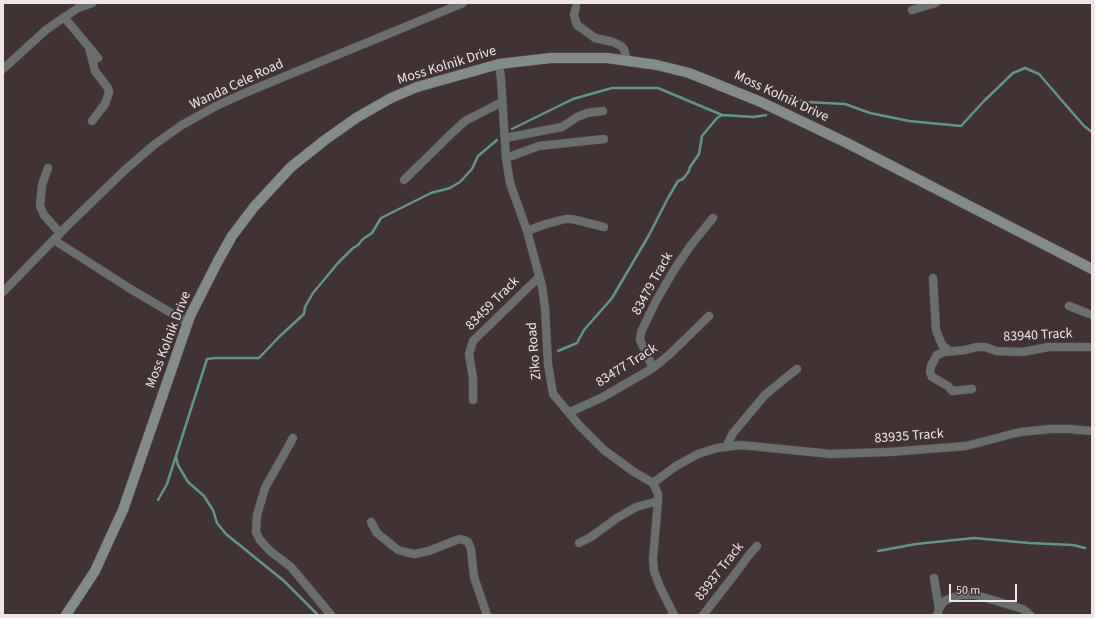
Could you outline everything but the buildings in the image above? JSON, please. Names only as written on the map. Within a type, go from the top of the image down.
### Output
[{"type":"main road","name":"Moss Kolnik Drive","points":[[66,615],[95,571],[123,510],[188,323],[218,261],[232,236],[254,207],[291,167],[356,118],[391,98],[417,87],[499,64],[551,58],[607,58],[657,65],[689,73],[761,102],[854,147],[1092,268]]},
{"type":"street","points":[[3,70],[47,29],[78,8],[92,3]]},
{"type":"street","name":"Wanda Cele Road","points":[[3,292],[60,233],[126,169],[155,144],[182,125],[247,92],[463,3]]},
{"type":"street","points":[[912,10],[936,3]]},
{"type":"street","points":[[576,6],[574,16],[577,25],[595,38],[613,42],[621,46],[624,49],[627,61]]},
{"type":"street","points":[[64,17],[98,58]]},
{"type":"street","points":[[89,47],[95,71],[108,88],[109,93],[105,104],[92,121]]},
{"type":"street","name":"Ziko Road","points":[[499,64],[506,158],[510,183],[527,231],[544,297],[548,364],[553,394],[570,412],[579,425],[604,450],[653,484]]},
{"type":"street","points":[[404,180],[465,121],[502,102]]},
{"type":"street","points":[[505,138],[562,127],[568,125],[577,117],[587,113],[603,111]]},
{"type":"street","points":[[506,158],[539,146],[604,139]]},
{"type":"street","points":[[48,168],[42,185],[40,206],[44,215],[60,233]]},
{"type":"street","name":"83479 Track","points":[[653,368],[640,340],[641,332],[656,301],[674,270],[713,218]]},
{"type":"street","points":[[527,231],[565,219],[572,219],[604,227]]},
{"type":"street","points":[[54,240],[129,288],[188,323]]},
{"type":"street","name":"83459 Track","points":[[473,400],[473,378],[469,354],[473,341],[539,277]]},
{"type":"street","points":[[933,278],[936,330],[942,345],[949,351]]},
{"type":"street","points":[[1069,306],[1092,315]]},
{"type":"street","name":"83477 Track","points":[[570,412],[603,397],[653,368],[670,354],[709,316]]},
{"type":"street","name":"83940 Track","points":[[972,389],[952,391],[948,386],[932,377],[930,372],[937,355],[949,351],[965,350],[977,347],[996,351],[1022,352],[1049,347],[1092,347]]},
{"type":"street","points":[[726,447],[734,433],[765,395],[797,369]]},
{"type":"street","name":"83935 Track","points":[[653,484],[676,466],[698,454],[717,448],[741,445],[751,445],[806,453],[831,454],[889,452],[966,446],[1020,432],[1069,428],[1092,431]]},
{"type":"street","points":[[293,438],[265,488],[257,515],[256,532],[260,540],[270,551],[291,567],[331,615]]},
{"type":"street","points":[[653,484],[658,494],[653,559],[654,571],[674,615]]},
{"type":"street","points":[[579,542],[591,537],[617,518],[636,507],[658,501]]},
{"type":"street","points":[[371,522],[377,533],[398,550],[414,554],[429,551],[460,539],[468,542],[471,549],[474,577],[487,615]]},
{"type":"street","name":"83937 Track","points":[[703,615],[757,546]]},
{"type":"street","points":[[934,578],[938,612]]},
{"type":"street","points":[[938,612],[944,601],[961,595],[976,595],[1023,609],[1030,615]]},
{"type":"waterway","points":[[790,98],[806,102],[845,104],[870,113],[909,121],[961,126],[1013,73],[1025,68],[1039,74],[1084,126],[1092,132]]},
{"type":"waterway","points":[[512,129],[573,99],[612,88],[658,88],[722,115],[754,117],[766,115]]},
{"type":"waterway","points":[[558,351],[577,343],[584,330],[612,298],[649,235],[678,181],[683,179],[699,154],[702,136],[717,118],[722,115]]},
{"type":"waterway","points":[[158,500],[167,484],[207,359],[259,358],[304,314],[305,307],[313,293],[338,263],[363,239],[372,233],[381,218],[431,193],[450,188],[460,182],[472,169],[478,156],[497,140]]},
{"type":"waterway","points":[[176,456],[178,465],[188,482],[204,496],[213,510],[217,523],[226,534],[284,581],[318,615]]},
{"type":"waterway","points":[[878,551],[916,544],[974,538],[1073,545],[1085,548]]}]
